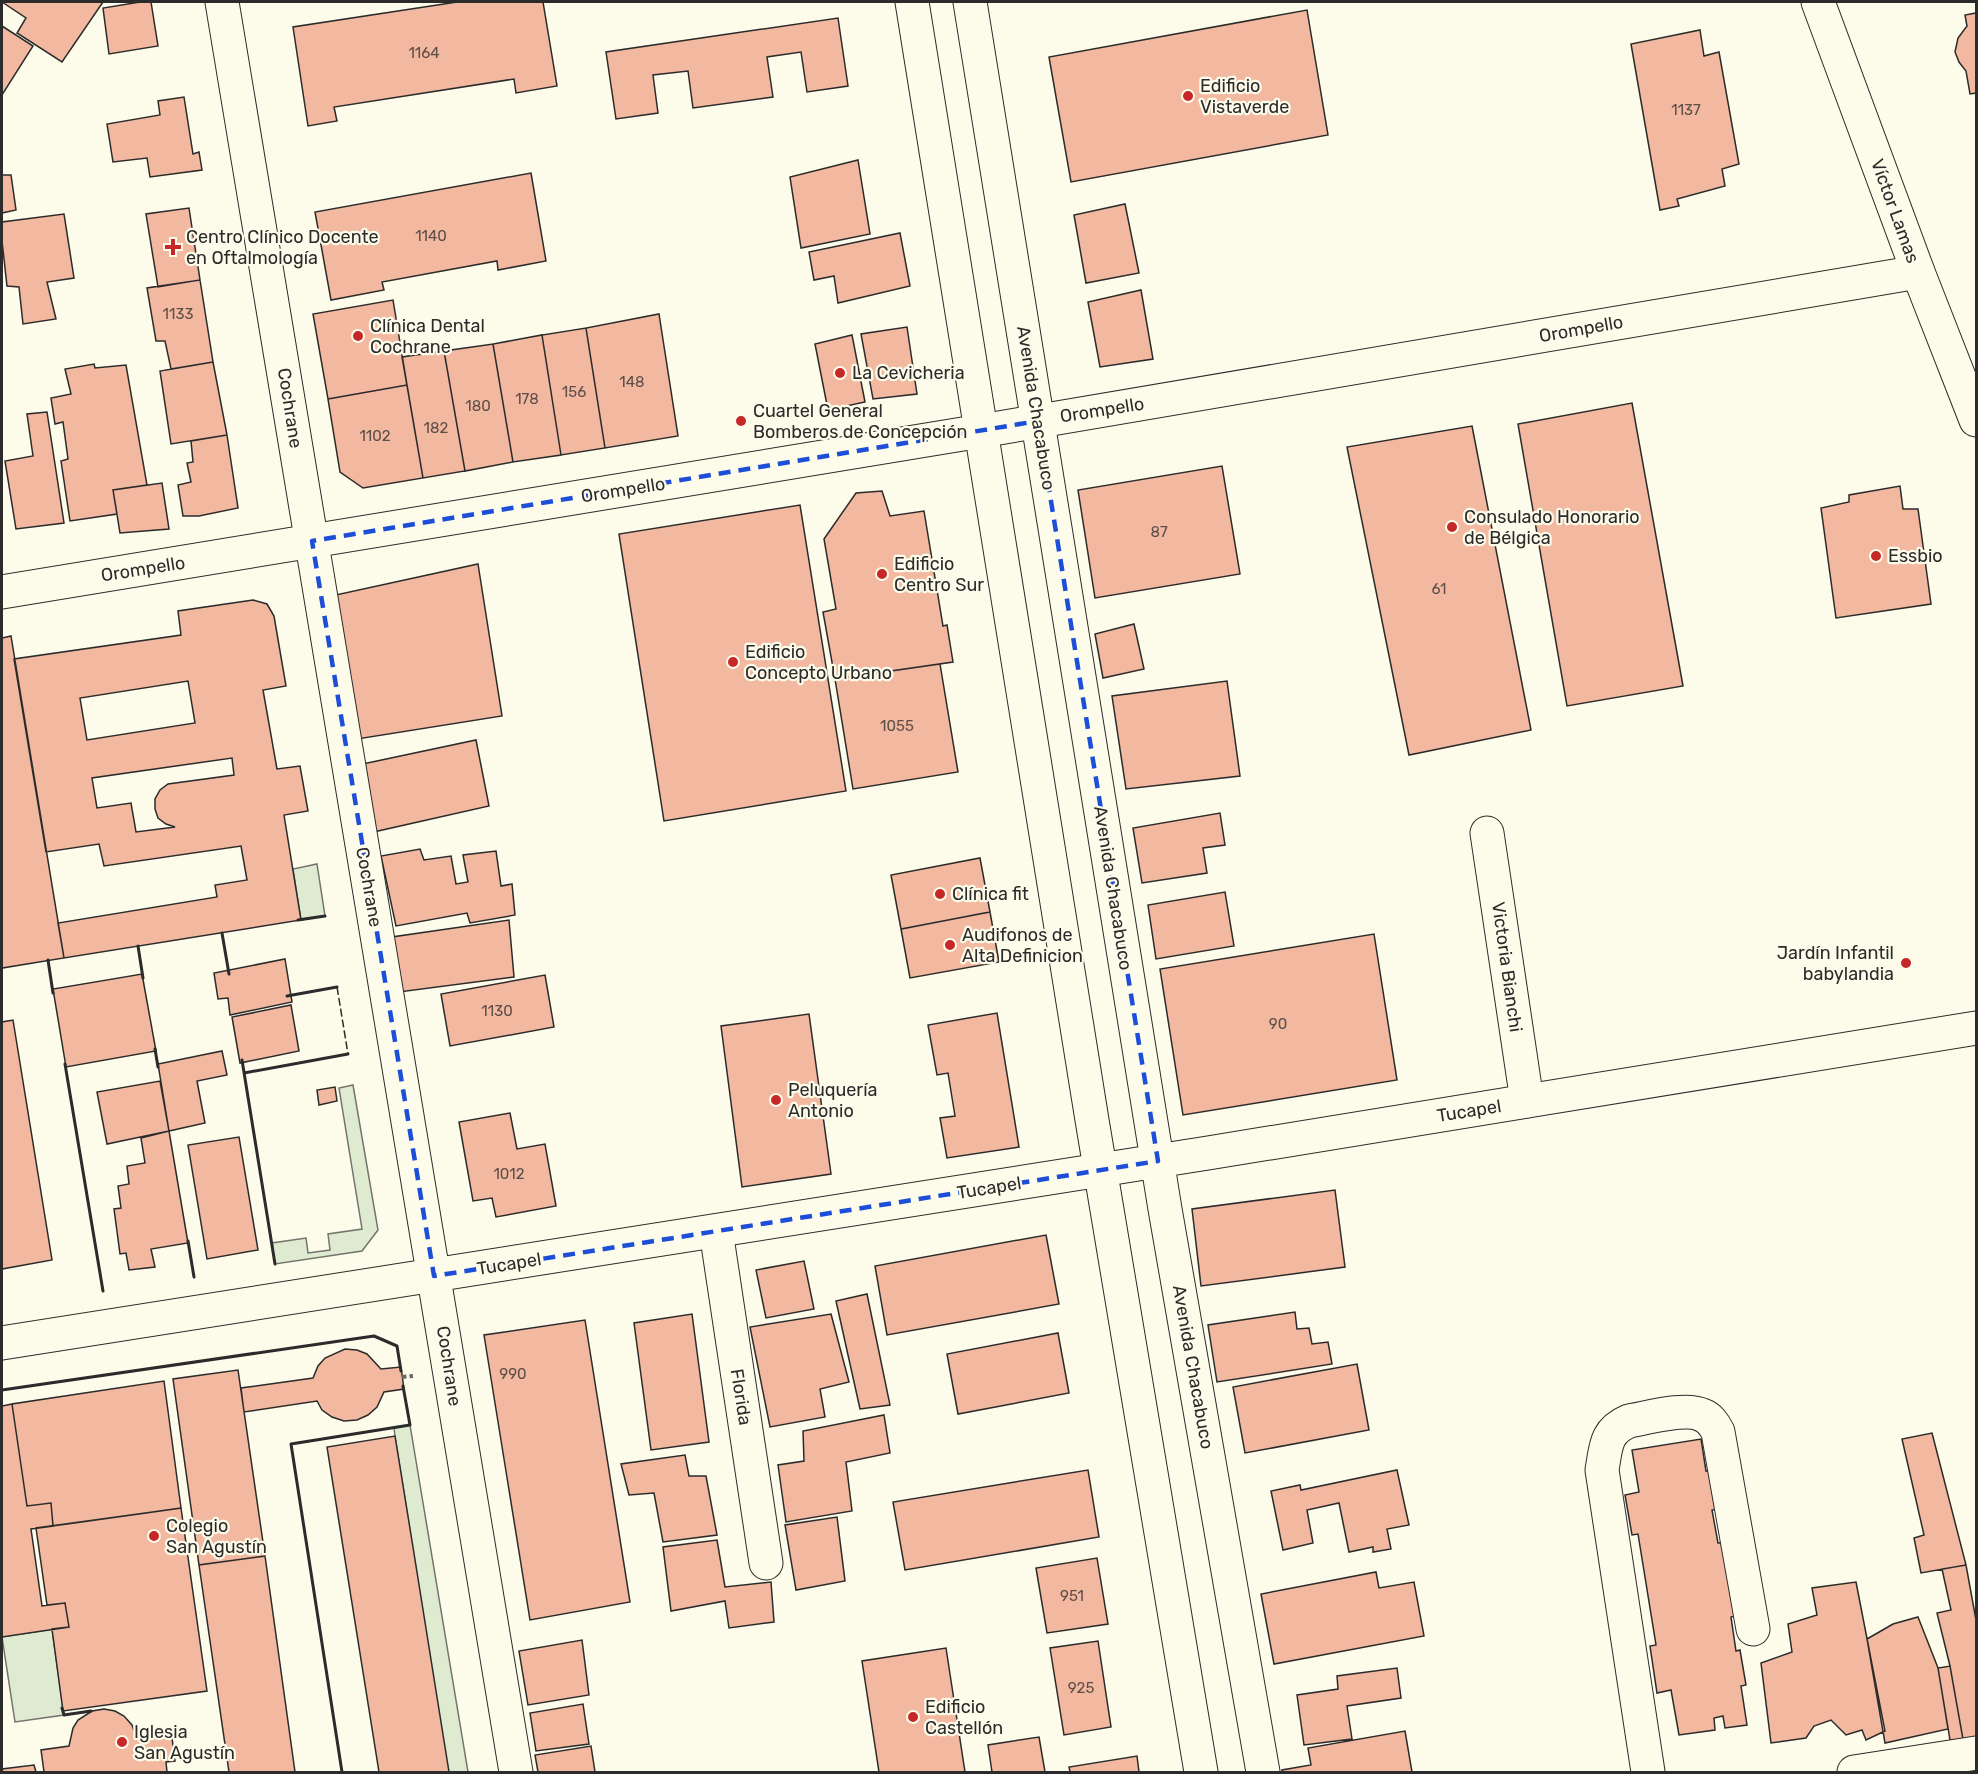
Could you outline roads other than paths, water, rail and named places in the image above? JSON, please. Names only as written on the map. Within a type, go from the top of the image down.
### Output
[{"type":"main road","name":"Cochrane","points":[[222,2],[516,1773]]},
{"type":"main road","points":[[912,2],[1201,1773]]},
{"type":"main road","name":"Avenida Chacabuco","points":[[970,2],[1158,1161],[1263,1773]]},
{"type":"main road","name":"Víctor Lamas","points":[[1818,2],[1918,272],[1977,420]]},
{"type":"main road","name":"Orompello","points":[[2,592],[981,431],[1918,272]]},
{"type":"main road","name":"Victoria Bianchi","points":[[1487,833],[1527,1101]]},
{"type":"main road","name":"Tucapel","points":[[2,1344],[1158,1161],[1977,1028]]},
{"type":"main road","name":"Florida","points":[[716,1231],[766,1563]]},
{"type":"main road","points":[[1648,1773],[1602,1470],[1608,1440],[1613,1430],[1620,1424],[1629,1420],[1688,1412],[1703,1415],[1713,1422],[1718,1432],[1753,1629]]},
{"type":"main road","points":[[1854,1773],[1977,1753]]},
{"type":"place","name":"Edificio Vistaverde","points":[[1188,96]]},
{"type":"place","name":"Centro Clínico Docente en Oftalmología","points":[[173,247]]},
{"type":"place","name":"Clínica Dental Cochrane","points":[[358,336]]},
{"type":"place","name":"La Cevicheria","points":[[840,373]]},
{"type":"place","name":"Cuartel General Bomberos de Concepción","points":[[741,421]]},
{"type":"place","name":"Consulado Honorario de Bélgica","points":[[1452,527]]},
{"type":"place","name":"Essbio","points":[[1876,556]]},
{"type":"place","name":"Edificio Centro Sur","points":[[882,574]]},
{"type":"place","name":"Edificio Concepto Urbano","points":[[733,662]]},
{"type":"place","name":"Clínica fit","points":[[940,894]]},
{"type":"place","name":"Audifonos de Alta Definicion","points":[[950,945]]},
{"type":"place","name":"Jardín Infantil babylandia","points":[[1906,963]]},
{"type":"place","name":"Peluquería Antonio","points":[[776,1100]]},
{"type":"place","name":"Colegio San Agustín","points":[[154,1536]]},
{"type":"place","name":"Edificio Castellón","points":[[913,1717]]},
{"type":"place","name":"Iglesia San Agustín","points":[[122,1742]]}]
